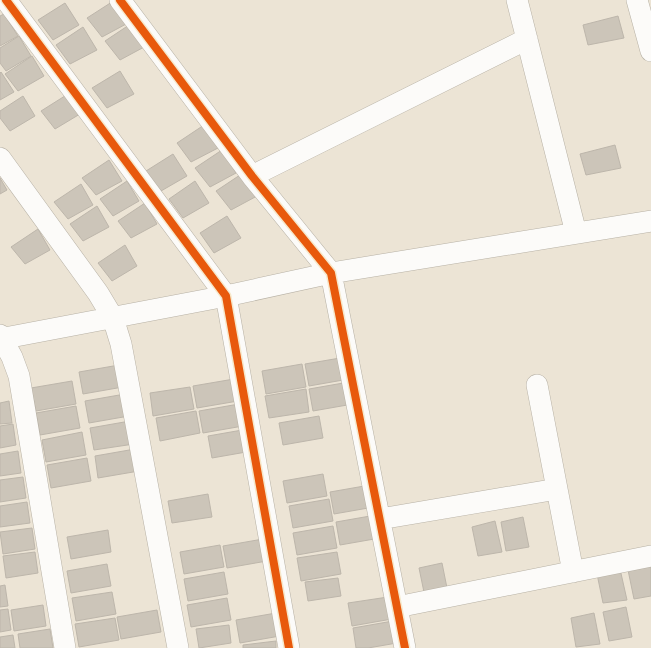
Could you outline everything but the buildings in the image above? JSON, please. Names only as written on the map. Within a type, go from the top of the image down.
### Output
[{"type":"street","points":[[6,0],[226,296],[289,648]]},
{"type":"street","points":[[120,0],[252,176],[331,273],[405,648]]},
{"type":"street","points":[[517,0],[576,233]]},
{"type":"street","points":[[637,0],[651,52]]},
{"type":"street","points":[[252,176],[527,39]]},
{"type":"street","points":[[0,158],[98,293],[113,318],[121,344],[178,648]]},
{"type":"street","points":[[64,648],[19,376],[12,357],[1,338],[226,296],[331,273],[651,221]]},
{"type":"street","points":[[537,385],[573,572]]},
{"type":"street","points":[[380,519],[557,489]]},
{"type":"street","points":[[397,607],[651,556]]},
{"type":"cycle path","points":[[6,0],[226,296],[289,648]]},
{"type":"cycle path","points":[[120,0],[252,176],[331,273],[405,648]]}]
